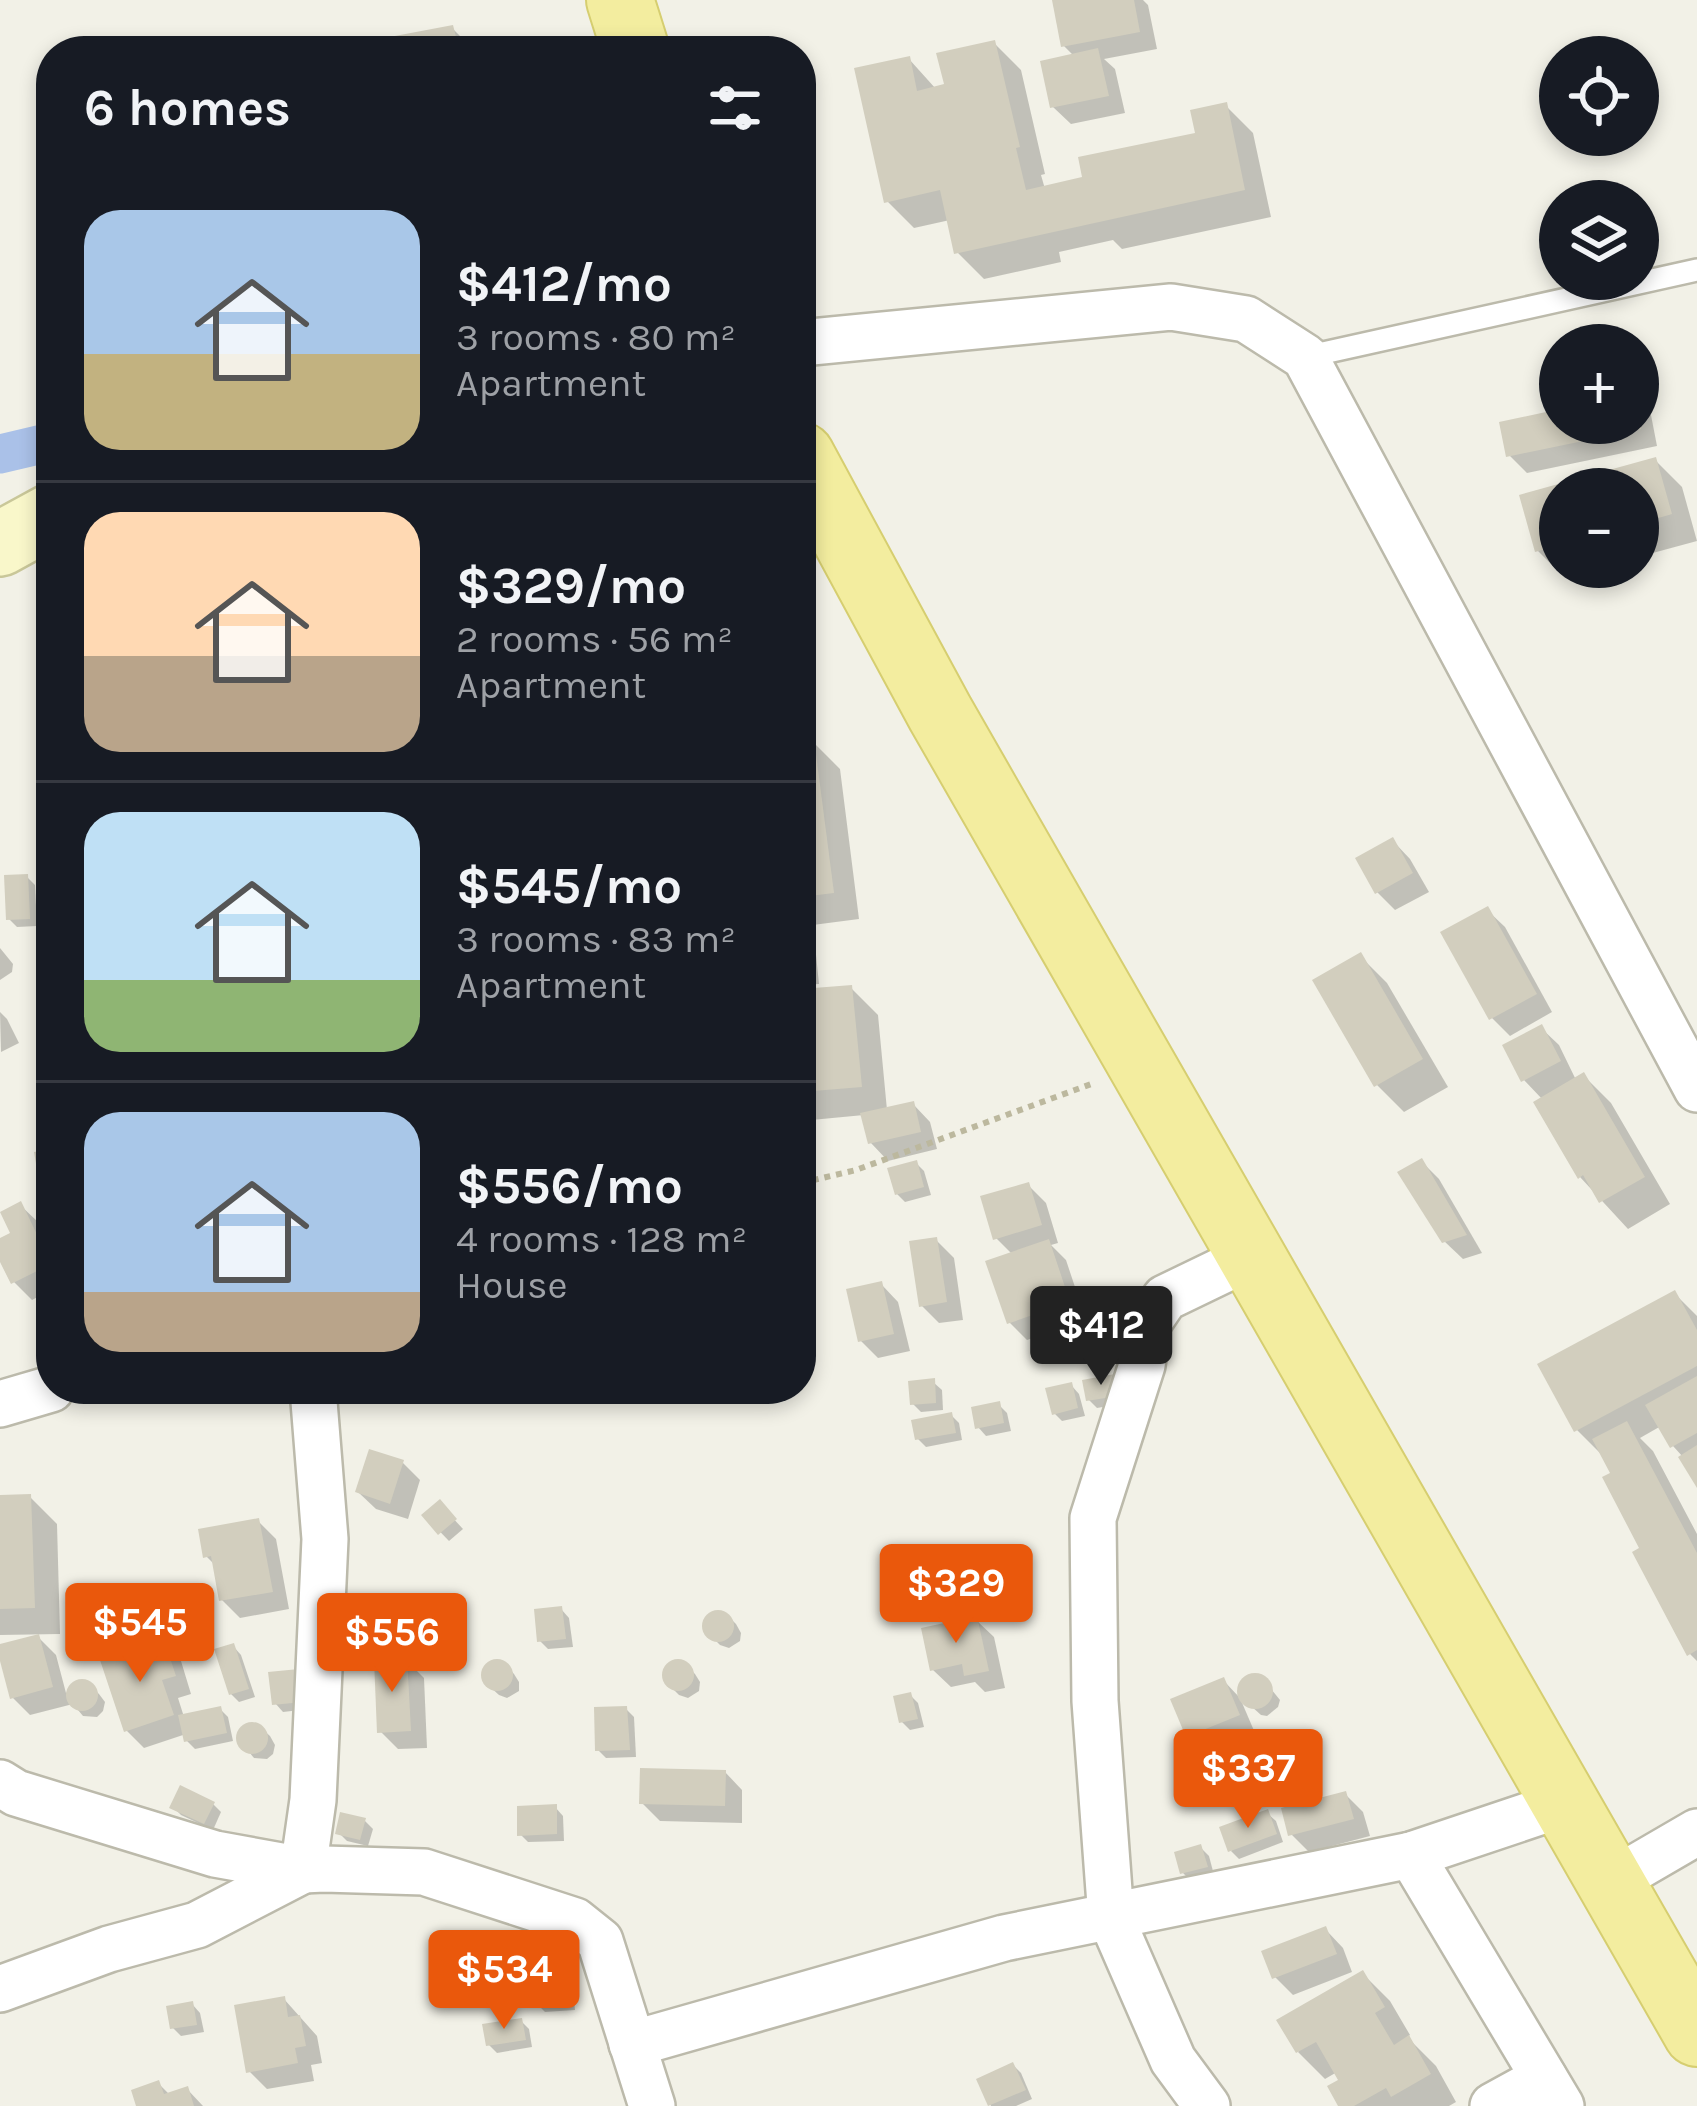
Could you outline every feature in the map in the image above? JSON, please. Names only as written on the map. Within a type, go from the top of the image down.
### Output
[{"type":"main road","points":[[816,484],[940,713],[1697,2033]]},
{"type":"street","points":[[816,342],[1171,307],[1246,319],[1305,357],[1697,1089]]},
{"type":"street","points":[[0,544],[36,524]]},
{"type":"street","points":[[1207,2106],[1173,2060],[1111,1918],[1095,1701],[1093,1518],[1142,1365],[1148,1323],[1165,1298],[1252,1256]]},
{"type":"street","points":[[0,1404],[36,1393]]},
{"type":"street","points":[[303,1870],[313,1800],[325,1539],[314,1404]]},
{"type":"street","points":[[0,1784],[215,1854],[303,1870],[424,1872],[575,1921],[600,1941],[652,2106]]},
{"type":"street","points":[[632,2044],[1004,1938],[1411,1856],[1563,1804]]},
{"type":"street","points":[[1611,1882],[1697,1832]]},
{"type":"street","points":[[1411,1856],[1552,2092],[1493,2106]]},
{"type":"street","points":[[0,1989],[110,1949],[197,1925],[303,1870]]},
{"type":"lane","points":[[1305,357],[1697,271]]},
{"type":"path","points":[[816,1180],[856,1171],[1143,1065]]},
{"type":"building","points":[[1052,0],[1134,0],[1140,32],[1061,47]]},
{"type":"building","points":[[453,25],[456,36],[395,36]]},
{"type":"building","points":[[995,40],[1026,190],[1082,177],[1078,157],[1195,133],[1190,110],[1227,102],[1245,190],[954,254],[940,190],[884,203],[854,68],[910,56],[917,91],[944,84],[936,53]]},
{"type":"building","points":[[1098,48],[1109,96],[1050,108],[1040,61]]},
{"type":"building","points":[[1539,413],[1539,444],[1569,444],[1506,457],[1499,422]]},
{"type":"building","points":[[1656,457],[1672,514],[1659,518],[1659,468],[1616,468]]},
{"type":"building","points":[[1539,489],[1539,551],[1535,552],[1519,495]]},
{"type":"building","points":[[816,754],[834,893],[816,895]]},
{"type":"building","points":[[1393,837],[1413,873],[1375,894],[1355,858]]},
{"type":"building","points":[[28,874],[30,919],[6,920],[4,875]]},
{"type":"building","points":[[1488,906],[1537,994],[1489,1020],[1440,932]]},
{"type":"building","points":[[1361,952],[1423,1059],[1374,1087],[1312,980]]},
{"type":"building","points":[[852,985],[862,1087],[816,1091],[816,988]]},
{"type":"building","points":[[1542,1024],[1561,1061],[1521,1082],[1502,1045]]},
{"type":"building","points":[[1584,1072],[1645,1177],[1599,1203],[1583,1175],[1578,1179],[1533,1102]]},
{"type":"building","points":[[914,1101],[921,1132],[868,1144],[860,1113]]},
{"type":"building","points":[[1422,1158],[1467,1235],[1442,1243],[1397,1172]]},
{"type":"building","points":[[917,1160],[924,1187],[895,1195],[887,1168]]},
{"type":"building","points":[[1029,1182],[1042,1225],[993,1240],[980,1196]]},
{"type":"building","points":[[21,1201],[36,1232],[36,1272],[11,1284],[0,1262],[0,1238],[10,1233],[0,1212]]},
{"type":"building","points":[[937,1237],[947,1302],[919,1307],[909,1241]]},
{"type":"building","points":[[1049,1239],[1070,1302],[1007,1324],[985,1261]]},
{"type":"building","points":[[882,1281],[894,1334],[858,1342],[846,1289]]},
{"type":"building","points":[[1675,1290],[1697,1330],[1697,1366],[1574,1432],[1537,1364]]},
{"type":"building","points":[[1115,1374],[1119,1396],[1086,1401],[1082,1380]]},
{"type":"building","points":[[1697,1376],[1697,1433],[1670,1448],[1645,1405]]},
{"type":"building","points":[[935,1378],[936,1403],[910,1405],[908,1381]]},
{"type":"building","points":[[1072,1382],[1078,1408],[1052,1415],[1045,1388]]},
{"type":"building","points":[[1000,1401],[1004,1423],[975,1429],[971,1407]]},
{"type":"building","points":[[952,1412],[956,1433],[915,1440],[911,1420]]},
{"type":"building","points":[[1627,1421],[1697,1553],[1697,1650],[1687,1656],[1632,1552],[1639,1548],[1602,1477],[1610,1473],[1592,1439]]},
{"type":"building","points":[[1697,1445],[1697,1488],[1678,1457]]},
{"type":"building","points":[[369,1449],[404,1460],[390,1504],[355,1492]]},
{"type":"building","points":[[31,1494],[35,1608],[0,1609],[0,1495]]},
{"type":"building","points":[[440,1499],[457,1519],[438,1535],[421,1515]]},
{"type":"building","points":[[259,1518],[273,1592],[219,1601],[211,1556],[203,1558],[198,1529]]},
{"type":"building","points":[[562,1606],[566,1639],[537,1642],[534,1609]]},
{"type":"building","points":[[718,1610],[729,1615],[734,1626],[729,1637],[718,1642],[707,1637],[702,1626],[707,1615]]},
{"type":"building","points":[[977,1616],[989,1671],[964,1676],[962,1664],[930,1671],[921,1628]]},
{"type":"building","points":[[39,1634],[53,1687],[10,1699],[0,1644]]},
{"type":"building","points":[[164,1640],[176,1676],[162,1680],[174,1715],[124,1732],[100,1660]]},
{"type":"building","points":[[234,1643],[249,1689],[229,1695],[214,1649]]},
{"type":"building","points":[[407,1657],[411,1731],[377,1733],[374,1659]]},
{"type":"building","points":[[497,1659],[508,1664],[513,1675],[508,1686],[497,1691],[486,1686],[481,1675],[486,1664]]},
{"type":"building","points":[[678,1659],[689,1664],[694,1675],[689,1686],[678,1691],[667,1686],[662,1675],[667,1664]]},
{"type":"building","points":[[299,1669],[303,1702],[272,1705],[268,1672]]},
{"type":"building","points":[[1255,1673],[1268,1678],[1273,1691],[1268,1704],[1255,1709],[1242,1704],[1237,1691],[1242,1678]]},
{"type":"building","points":[[1224,1677],[1240,1715],[1186,1737],[1170,1699]]},
{"type":"building","points":[[82,1679],[93,1684],[98,1695],[93,1706],[82,1711],[71,1706],[66,1695],[71,1684]]},
{"type":"building","points":[[911,1692],[918,1719],[899,1723],[893,1696]]},
{"type":"building","points":[[221,1706],[227,1733],[184,1742],[178,1715]]},
{"type":"building","points":[[627,1706],[630,1750],[595,1751],[594,1707]]},
{"type":"building","points":[[252,1722],[263,1727],[268,1738],[263,1749],[252,1754],[241,1749],[236,1738],[241,1727]]},
{"type":"building","points":[[640,1768],[726,1770],[725,1806],[639,1804]]},
{"type":"building","points":[[180,1785],[215,1802],[204,1824],[169,1808]]},
{"type":"building","points":[[1346,1791],[1354,1819],[1288,1836],[1281,1808]]},
{"type":"building","points":[[557,1804],[557,1834],[517,1836],[517,1806]]},
{"type":"building","points":[[1268,1809],[1277,1834],[1228,1852],[1219,1827]]},
{"type":"building","points":[[340,1812],[366,1818],[360,1840],[335,1834]]},
{"type":"building","points":[[1201,1844],[1208,1867],[1180,1874],[1174,1852]]},
{"type":"building","points":[[1326,1926],[1337,1954],[1272,1979],[1261,1951]]},
{"type":"building","points":[[1363,1970],[1385,2007],[1375,2013],[1394,2045],[1409,2035],[1431,2074],[1391,2097],[1386,2088],[1354,2106],[1338,2106],[1327,2086],[1338,2080],[1316,2042],[1296,2053],[1276,2020]]},
{"type":"building","points":[[566,1978],[568,2003],[534,2005],[533,1979]]},
{"type":"building","points":[[285,1996],[288,2017],[300,2015],[306,2046],[295,2048],[298,2063],[246,2073],[234,2005]]},
{"type":"building","points":[[193,2001],[197,2025],[170,2029],[166,2006]]},
{"type":"building","points":[[522,2018],[526,2040],[486,2046],[482,2024]]},
{"type":"building","points":[[1013,2062],[1026,2090],[988,2106],[976,2079]]},
{"type":"building","points":[[159,2080],[164,2094],[188,2086],[194,2106],[136,2106],[131,2090]]},
{"type":"waterway","points":[[0,454],[36,446]]}]
